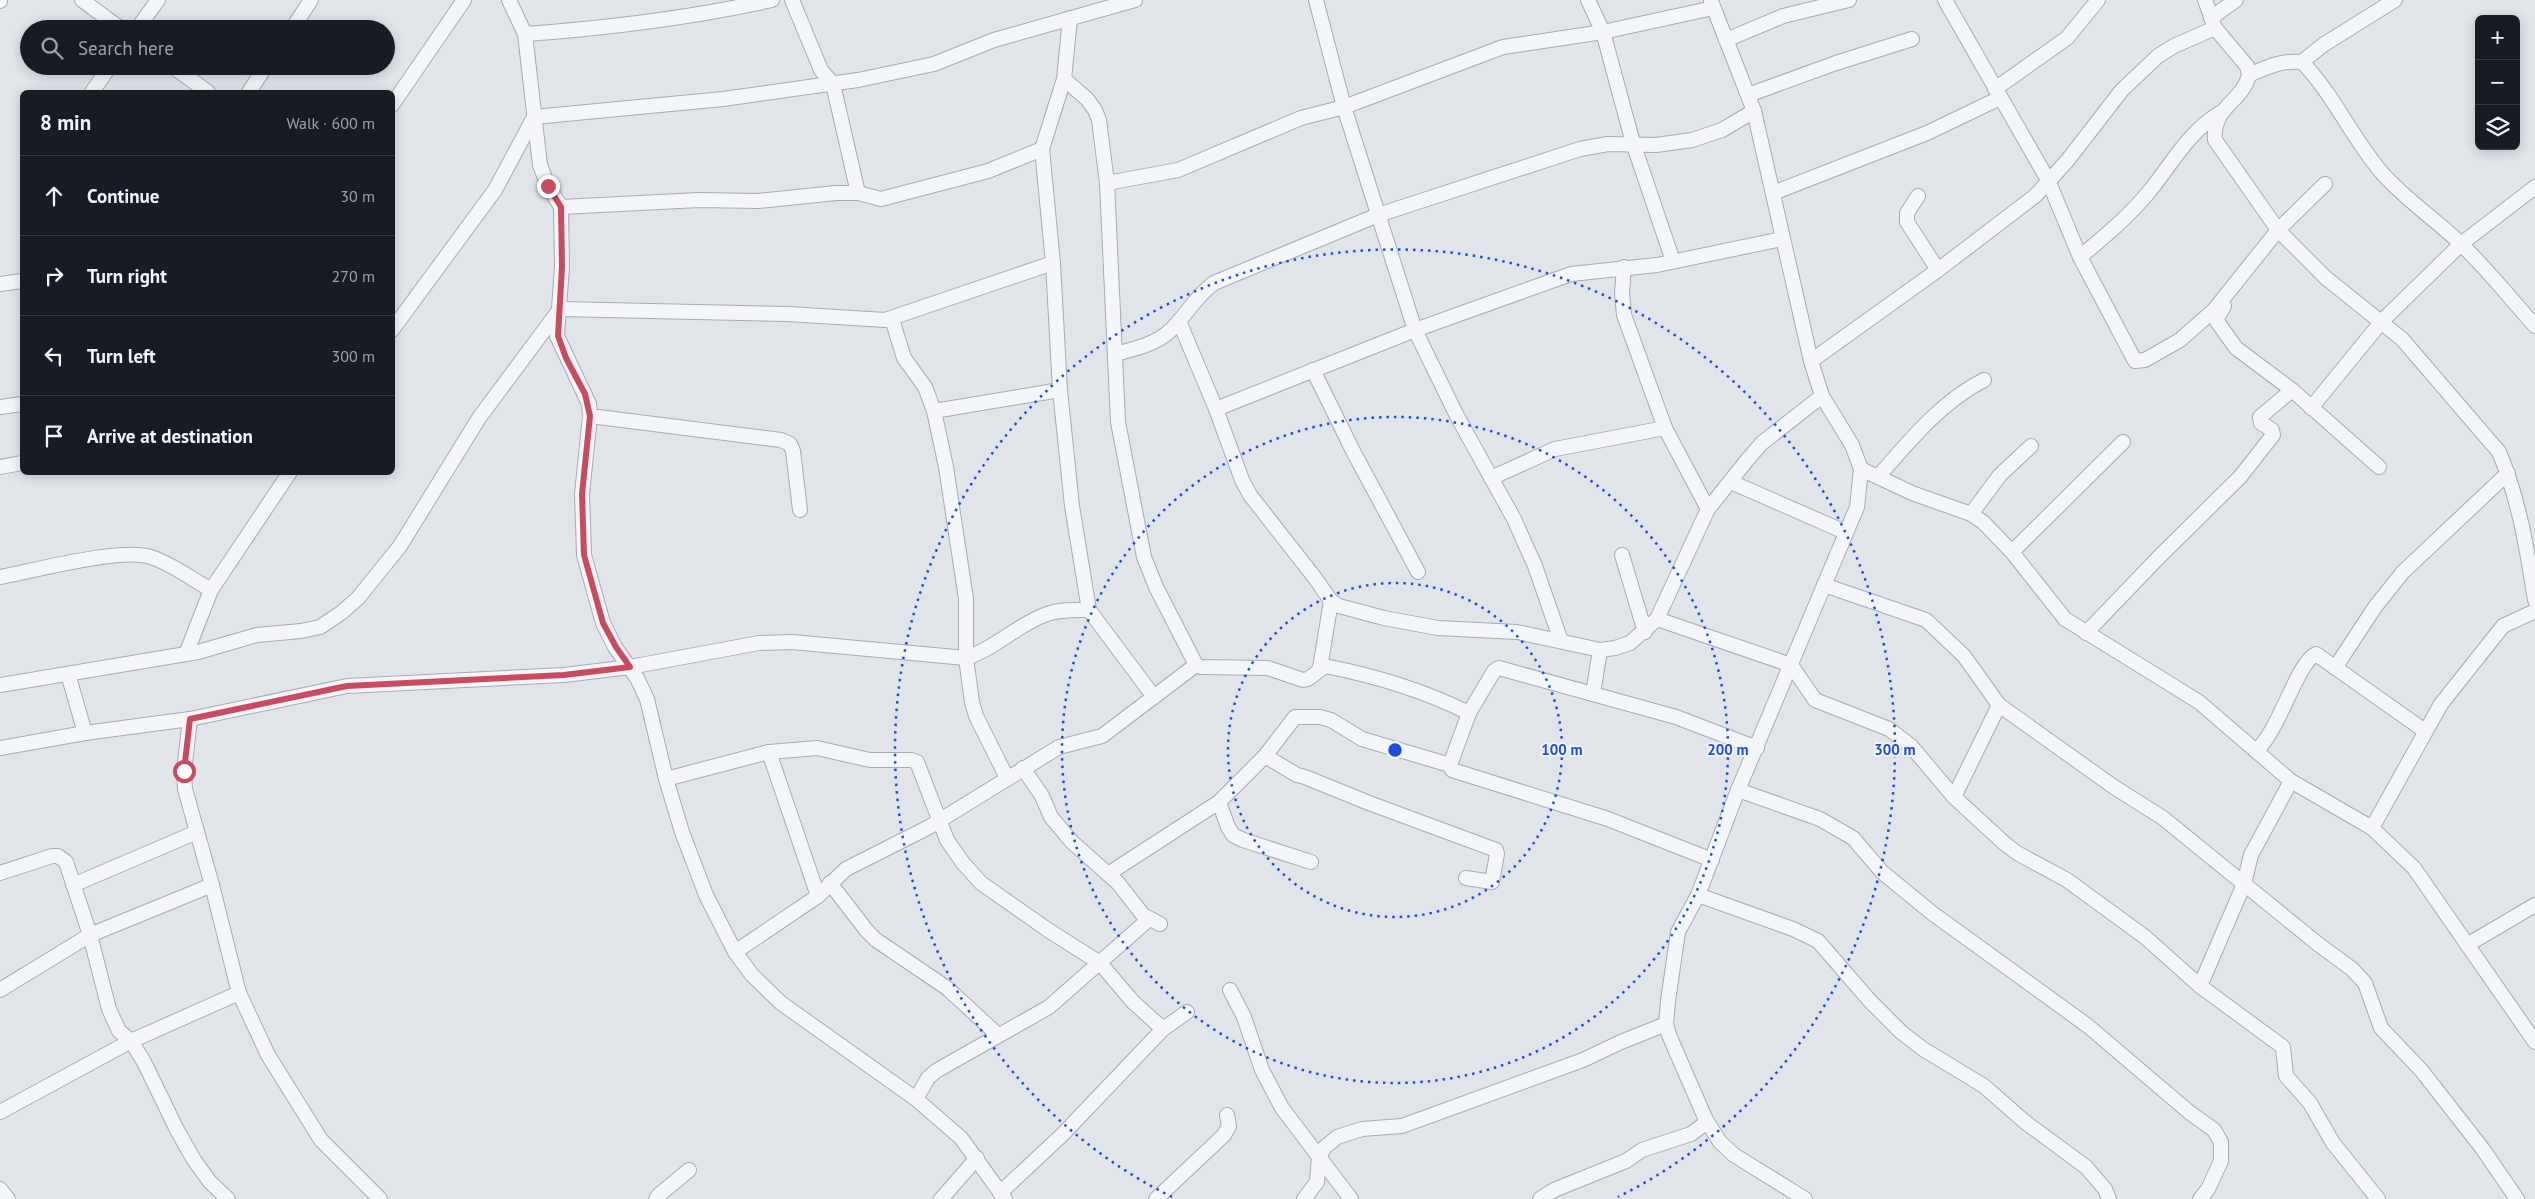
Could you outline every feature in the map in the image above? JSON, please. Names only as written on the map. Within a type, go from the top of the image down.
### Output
[{"type":"street","points":[[82,0],[109,20]]},
{"type":"street","points":[[144,20],[158,0]]},
{"type":"street","points":[[298,20],[311,0]]},
{"type":"street","points":[[395,100],[464,0]]},
{"type":"street","points":[[509,0],[525,34],[540,165],[548,186],[561,207],[562,267],[558,336],[566,358],[585,394],[590,416],[582,494],[584,555],[603,623],[647,699],[666,779],[682,832],[706,895],[735,952],[752,976],[781,1003],[916,1099],[961,1138],[977,1158],[1002,1196],[1163,1029],[1187,1012]]},
{"type":"street","points":[[525,34],[594,29],[670,20],[772,0]]},
{"type":"street","points":[[792,0],[821,70],[833,84],[858,193]]},
{"type":"street","points":[[534,116],[724,99],[833,84],[934,64],[994,40],[1135,0]]},
{"type":"street","points":[[1316,0],[1344,107],[1415,330],[1458,416],[1514,519],[1535,566],[1561,641]]},
{"type":"street","points":[[1588,0],[1603,32],[1633,143],[1673,261]]},
{"type":"street","points":[[1726,40],[1783,16],[1849,0]]},
{"type":"street","points":[[1945,0],[1997,94],[2048,180],[2080,257],[2132,359],[2138,362],[2145,360],[2191,332],[2224,298],[2278,230],[2325,184]]},
{"type":"street","points":[[1773,193],[1927,133],[1997,94],[2067,38],[2098,0]]},
{"type":"street","points":[[2205,0],[2213,23],[2247,66],[2249,75]]},
{"type":"street","points":[[1811,361],[1938,270],[2035,196],[2067,161],[2122,90],[2145,68],[2174,46],[2213,23],[2236,0]]},
{"type":"street","points":[[2302,62],[2323,45],[2395,0]]},
{"type":"street","points":[[1107,183],[1178,170],[1301,118],[1344,107],[1503,47],[1603,32],[1712,4],[1754,111],[1811,361],[1822,396],[1852,445],[1860,469],[1857,507],[1738,790],[1698,894],[1678,932],[1670,978],[1666,1024],[1680,1063],[1706,1120],[1727,1150],[1788,1195],[1805,1199]]},
{"type":"street","points":[[1070,18],[1064,79],[1042,149],[1053,263],[1060,390],[1072,506],[1089,610],[1154,697]]},
{"type":"street","points":[[1748,95],[1836,63],[1912,39]]},
{"type":"street","points":[[2080,257],[2122,222],[2148,192],[2191,135],[2220,113],[2240,92],[2249,75],[2276,63],[2290,60],[2302,62],[2330,95],[2361,144],[2382,172],[2406,197],[2461,244],[2535,326]]},
{"type":"street","points":[[93,90],[104,75]]},
{"type":"street","points":[[184,75],[205,90]]},
{"type":"street","points":[[250,90],[260,75]]},
{"type":"street","points":[[1064,79],[1095,110],[1099,120],[1107,183],[1118,422],[1144,557],[1156,587],[1196,665],[1201,667],[1268,668],[1303,680],[1313,676],[1320,668],[1325,666],[1366,674],[1437,697],[1469,713]]},
{"type":"street","points":[[1115,354],[1163,336],[1179,321],[1203,291],[1214,283],[1378,214],[1580,149],[1633,143],[1656,145],[1692,140],[1722,130],[1754,111]]},
{"type":"street","points":[[2220,113],[2214,128],[2216,140],[2278,230],[2326,278],[2382,321],[2402,339],[2488,436],[2499,452],[2508,473],[2523,527],[2535,600]]},
{"type":"street","points":[[395,326],[495,190],[534,116]]},
{"type":"street","points":[[561,207],[699,200],[758,200],[836,193],[858,193],[869,198],[893,197],[988,171],[1042,149]]},
{"type":"street","points":[[2312,408],[2382,321],[2461,244],[2535,187]]},
{"type":"street","points":[[1918,196],[1907,213],[1907,222],[1938,270]]},
{"type":"street","points":[[1216,409],[1415,330],[1571,274],[1673,261],[1782,239]]},
{"type":"street","points":[[560,308],[892,319],[1053,263]]},
{"type":"street","points":[[1624,267],[1622,293],[1624,315],[1665,428],[1708,509]]},
{"type":"street","points":[[0,284],[20,280]]},
{"type":"street","points":[[2224,298],[2224,308],[2216,320],[2232,343],[2292,390],[2379,467]]},
{"type":"street","points":[[0,685],[186,654],[257,636],[301,631],[320,626],[341,613],[358,598],[400,546],[479,418],[560,308]]},
{"type":"street","points":[[892,319],[904,358],[925,386],[934,411],[946,467],[966,599],[966,658],[976,716],[1007,778]]},
{"type":"street","points":[[1179,321],[1216,409],[1242,480],[1250,495],[1331,601],[1339,606],[1357,611],[1438,628],[1517,632],[1600,650],[1630,643],[1645,632],[1657,619],[1708,509],[1762,443],[1822,396]]},
{"type":"street","points":[[1313,370],[1353,451],[1418,572]]},
{"type":"street","points":[[1878,477],[1906,443],[1963,391],[1984,380]]},
{"type":"street","points":[[934,411],[1060,390]]},
{"type":"street","points":[[2086,633],[2240,477],[2273,435],[2272,430],[2261,423],[2260,417],[2292,390]]},
{"type":"street","points":[[0,407],[20,404]]},
{"type":"street","points":[[590,416],[781,440],[790,444],[793,451],[800,510]]},
{"type":"street","points":[[1491,478],[1555,449],[1665,428]]},
{"type":"street","points":[[2012,552],[2123,442]]},
{"type":"street","points":[[1971,514],[2000,475],[2031,446]]},
{"type":"street","points":[[0,467],[20,463]]},
{"type":"street","points":[[1860,469],[1912,493],[1971,514],[1983,522],[2012,552],[2065,619],[2199,702],[2291,781],[2372,828],[2414,868],[2534,1039]]},
{"type":"street","points":[[2335,668],[2375,607],[2403,572],[2508,473]]},
{"type":"street","points":[[186,654],[211,590],[288,475]]},
{"type":"street","points":[[1731,482],[1846,532]]},
{"type":"street","points":[[0,577],[102,557],[138,555],[149,556],[162,561],[211,590]]},
{"type":"street","points":[[1622,555],[1645,632]]},
{"type":"street","points":[[1824,585],[1926,620],[1964,656],[1998,705],[2114,787],[2154,811],[2363,980],[2381,1028],[2421,1070],[2482,1148],[2517,1199]]},
{"type":"street","points":[[1320,668],[1331,601]]},
{"type":"street","points":[[0,748],[85,733],[190,719],[347,686],[546,676],[630,667],[767,642],[792,642],[966,658],[983,652],[1047,614],[1065,610],[1089,610]]},
{"type":"street","points":[[2372,828],[2441,704],[2502,626],[2535,611]]},
{"type":"street","points":[[1657,619],[1790,665],[1815,700],[1889,729],[1902,738],[1954,797],[2004,843],[2017,853],[2067,880],[2145,937],[2200,986],[2283,1046],[2286,1076],[2310,1103],[2333,1143],[2378,1199]]},
{"type":"street","points":[[1593,694],[1600,650]]},
{"type":"street","points":[[2256,751],[2272,734],[2287,697],[2313,655],[2319,655],[2425,731]]},
{"type":"street","points":[[735,952],[818,896],[846,869],[940,820],[1023,768],[1066,744],[1102,736],[1196,665]]},
{"type":"street","points":[[1712,860],[1608,819],[1452,770],[1450,765],[1469,713],[1494,671],[1499,668],[1676,717],[1757,748]]},
{"type":"street","points":[[68,674],[85,733]]},
{"type":"street","points":[[1954,797],[1998,705]]},
{"type":"street","points":[[1108,874],[1219,802],[1265,756],[1296,717],[1320,717],[1331,720],[1362,740],[1450,765]]},
{"type":"street","points":[[190,719],[184,771],[185,789],[212,885],[239,993],[268,1055],[321,1140],[380,1199]]},
{"type":"street","points":[[666,779],[769,752],[816,748],[870,760],[917,762],[947,840],[962,864],[981,883],[1048,930],[1100,963],[1133,1002],[1163,1029]]},
{"type":"street","points":[[769,752],[818,896]]},
{"type":"street","points":[[1265,756],[1297,775],[1496,850],[1492,882],[1466,878]]},
{"type":"street","points":[[916,1099],[928,1078],[936,1070],[1049,1007],[1100,963],[1154,922],[1108,874],[1072,842],[1051,818],[1042,796],[1023,768]]},
{"type":"street","points":[[2200,986],[2244,884],[2252,855],[2291,781]]},
{"type":"street","points":[[1738,790],[1820,819],[1853,838],[1882,872],[1932,913],[2088,1026],[2214,1130],[2221,1142],[2221,1162],[2208,1189],[2200,1199]]},
{"type":"street","points":[[1219,802],[1233,835],[1311,862]]},
{"type":"street","points":[[73,885],[197,832]]},
{"type":"street","points":[[0,873],[58,856],[66,862],[90,935],[109,1009],[119,1031],[132,1041],[194,1160],[210,1182],[228,1199]]},
{"type":"street","points":[[830,883],[867,931],[947,988],[998,1035]]},
{"type":"street","points":[[1,988],[90,935],[212,885]]},
{"type":"street","points":[[1698,894],[1794,928],[1818,941],[1870,1001],[1901,1032],[1923,1049],[1984,1086],[2025,1122],[2086,1167],[2105,1189],[2109,1199]]},
{"type":"street","points":[[2467,945],[2535,905]]},
{"type":"street","points":[[1230,990],[1244,1017],[1262,1070],[1282,1108],[1351,1199]]},
{"type":"street","points":[[0,1112],[132,1041],[239,993]]},
{"type":"street","points":[[1304,1199],[1318,1182],[1319,1157],[1329,1142],[1348,1132],[1402,1126],[1583,1060],[1666,1024]]},
{"type":"street","points":[[1156,1199],[1224,1135],[1230,1126],[1227,1115]]},
{"type":"street","points":[[1540,1199],[1554,1190],[1626,1161],[1642,1150],[1691,1134],[1703,1125],[1706,1120]]},
{"type":"street","points":[[941,1199],[977,1158]]},
{"type":"street","points":[[656,1199],[659,1194],[689,1170]]},
{"type":"street","points":[[0,1189],[8,1199]]},
{"type":"route","points":[[184,771],[190,719],[347,686],[564,675],[630,667],[603,623],[584,555],[582,494],[587,455],[589,404],[566,358],[558,336],[557,323],[560,308],[562,267],[561,207],[548,186]]}]
